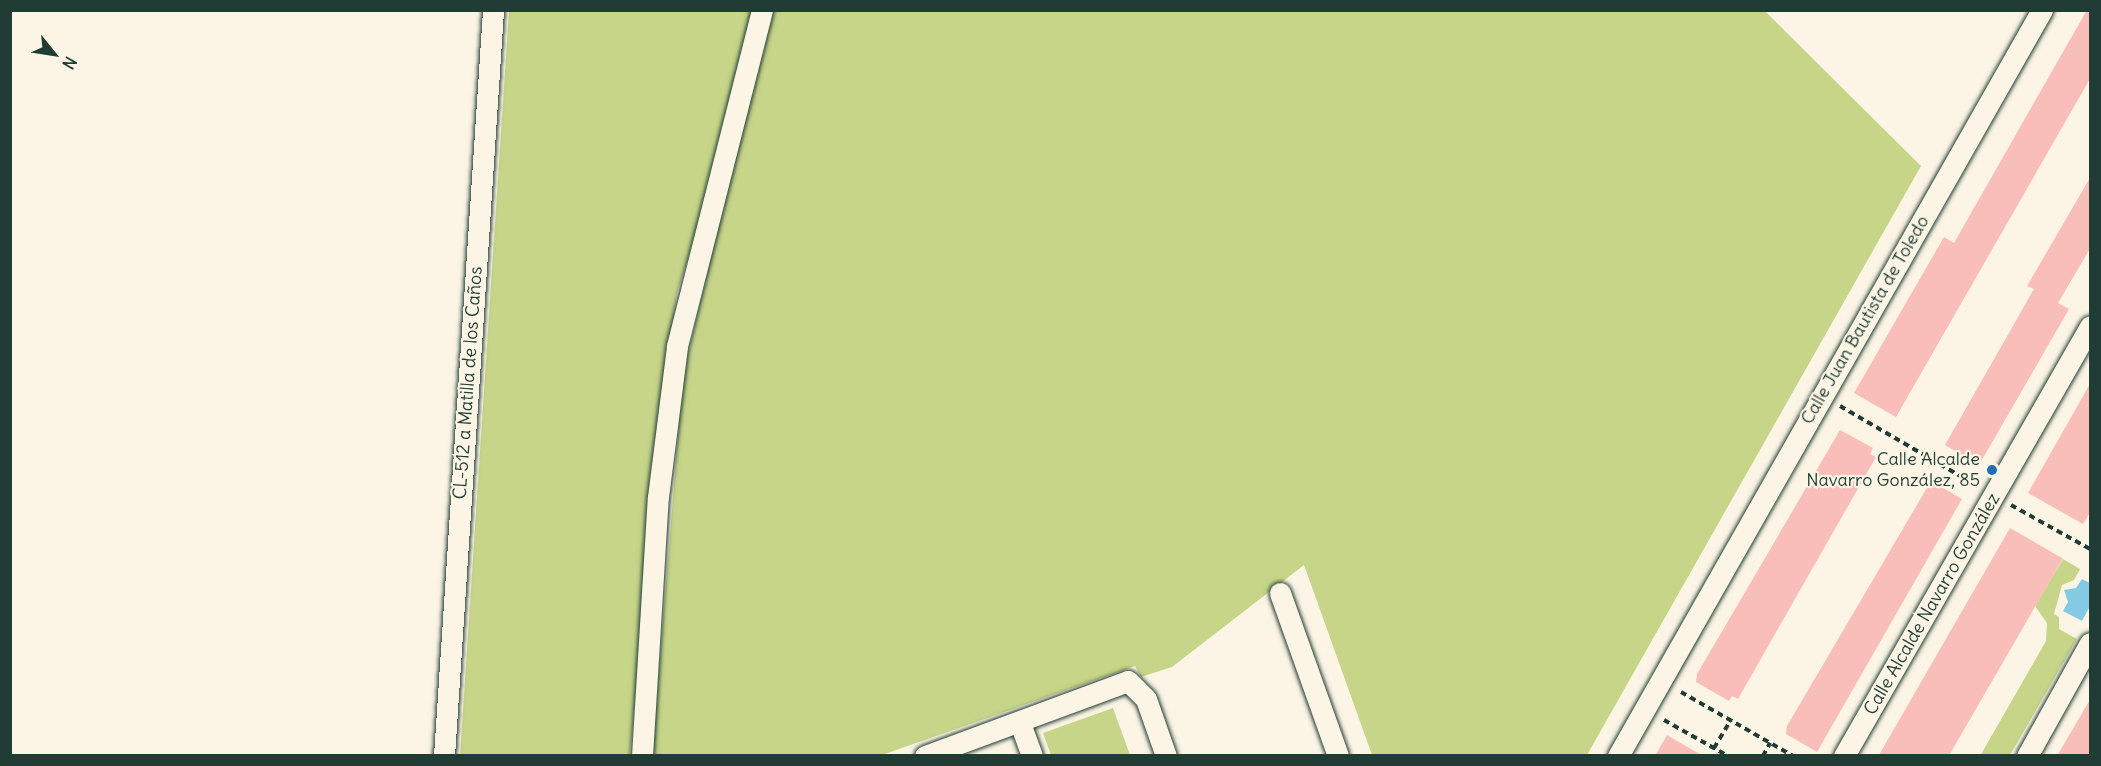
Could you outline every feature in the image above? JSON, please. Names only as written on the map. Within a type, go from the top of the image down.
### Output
[{"type":"street","name":"CL-512 a Matilla de los Caños","points":[[444,756],[493,10]]},
{"type":"street","points":[[642,756],[658,497],[677,346],[762,10]]},
{"type":"street","name":"Calle Juan Bautista de Toledo","points":[[1618,756],[2042,10]]},
{"type":"street","name":"Calle Alcalde Navarro González","points":[[1844,756],[2091,327]]},
{"type":"street","points":[[1280,593],[1338,756]]},
{"type":"street","points":[[2027,756],[2091,643]]},
{"type":"street","points":[[925,756],[1020,723],[1128,681],[1146,699],[1166,756]]},
{"type":"street","points":[[1020,723],[1032,756]]},
{"type":"path","points":[[1862,419],[1948,470]]},
{"type":"path","points":[[2043,523],[2091,549]]},
{"type":"path","points":[[1681,692],[1793,756]]},
{"type":"path","points":[[1665,720],[1728,756]]},
{"type":"path","points":[[1714,748],[1731,720]]},
{"type":"path","points":[[1763,756],[1770,743]]},
{"type":"green space","points":[[509,11],[752,11],[710,190],[677,293],[660,416],[630,755],[460,756]]},
{"type":"green space","points":[[770,11],[1765,11],[1921,166],[1587,755],[1372,755],[1304,565],[1172,667],[1141,677],[1135,666],[882,755],[652,756],[683,375]]},
{"type":"green space","points":[[2063,559],[2080,569],[2074,580],[2062,585],[2054,614],[2059,617],[2059,629],[2077,639],[2010,755],[1980,756],[2046,641],[2047,623],[2035,606]]},
{"type":"green space","points":[[1113,708],[1130,755],[1051,755],[1043,733]]},
{"type":"water","points":[[2082,579],[2090,583],[2090,606],[2082,621],[2063,611],[2068,602],[2064,590],[2076,588]]},
{"type":"building","points":[[2087,10],[2091,10],[2091,77],[1896,417],[1854,393],[1944,237],[1954,243]]},
{"type":"building","points":[[2091,176],[2091,247],[2058,303],[2069,309],[1979,465],[1945,445],[2034,289],[2027,286]]},
{"type":"building","points":[[2091,382],[2091,511],[2083,524],[2028,493]]},
{"type":"building","points":[[1840,430],[1873,448],[1870,454],[1876,457],[1738,699],[1732,696],[1729,701],[1696,682],[1697,674]]},
{"type":"building","points":[[1931,481],[1962,499],[1817,752],[1786,734],[1787,726]]},
{"type":"building","points":[[2010,528],[2063,558],[1949,756],[1878,756]]},
{"type":"building","points":[[2091,698],[2091,756],[2057,756]]},
{"type":"building","points":[[1667,735],[1703,756],[1655,756]]},
{"type":"place","name":"Calle Alcalde Navarro González, 85","points":[[1992,470]]}]
